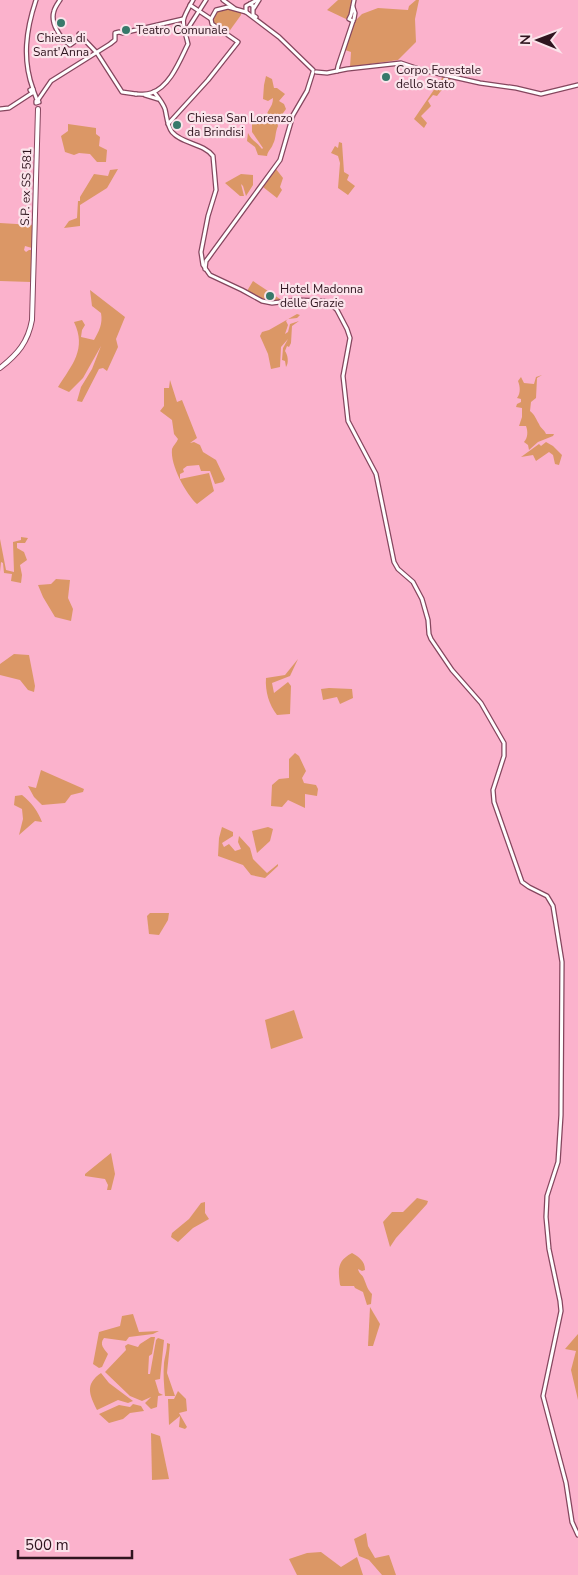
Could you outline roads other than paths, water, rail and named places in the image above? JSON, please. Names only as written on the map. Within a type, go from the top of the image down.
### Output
[{"type":"main road","name":"S.P. ex SS 581","points":[[0,368],[18,352],[28,336],[32,320],[38,109]]},
{"type":"street","points":[[36,0],[28,32],[26,67],[31,84],[31,92],[38,101]]},
{"type":"street","points":[[60,0],[54,12],[59,36],[70,45],[80,35],[97,53],[121,92],[158,98]]},
{"type":"street","points":[[147,96],[154,93],[172,75],[188,44],[182,26],[183,19],[193,0]]},
{"type":"street","points":[[185,33],[206,0]]},
{"type":"street","points":[[223,0],[247,12],[285,43],[315,72],[327,73],[401,63],[464,80],[541,94],[578,85]]},
{"type":"street","points":[[211,19],[216,10],[248,5],[258,0]]},
{"type":"street","points":[[247,12],[253,10],[258,0]]},
{"type":"street","points":[[337,71],[355,13],[354,0]]},
{"type":"street","points":[[168,124],[208,80],[238,42],[212,24],[211,19],[190,5]]},
{"type":"street","points":[[248,5],[253,10],[255,16],[281,37],[315,72]]},
{"type":"street","points":[[247,12],[248,5]]},
{"type":"street","points":[[38,109],[38,101],[51,81],[115,40],[115,34],[183,19]]},
{"type":"street","points":[[315,72],[307,91],[293,115],[280,160],[205,260],[205,269],[215,277],[265,302],[305,300],[328,302],[342,319],[350,338],[343,376],[348,421],[375,470],[394,562],[398,569],[413,582],[422,599],[427,613],[428,631],[431,638],[452,670],[478,699],[504,743],[505,750],[493,790],[494,802],[522,882],[529,888],[546,896],[555,912],[562,962],[561,1115],[558,1162],[547,1196],[546,1217],[561,1305],[544,1396],[566,1480],[572,1522],[578,1535]]},
{"type":"street","points":[[0,109],[9,108],[31,92]]},
{"type":"street","points":[[154,93],[164,108],[168,124],[176,136],[211,152],[215,160],[216,190],[206,221],[201,256],[205,260]]},
{"type":"street","points":[[136,94],[154,93]]},
{"type":"place","name":"Chiesa di Sant'Anna","points":[[61,23]]},
{"type":"place","name":"Teatro Comunale","points":[[126,30]]},
{"type":"place","name":"Corpo Forestale dello Stato","points":[[386,77]]},
{"type":"place","name":"Chiesa San Lorenzo da Brindisi","points":[[177,125]]},
{"type":"place","name":"Hotel Madonna delle Grazie","points":[[270,296]]}]
